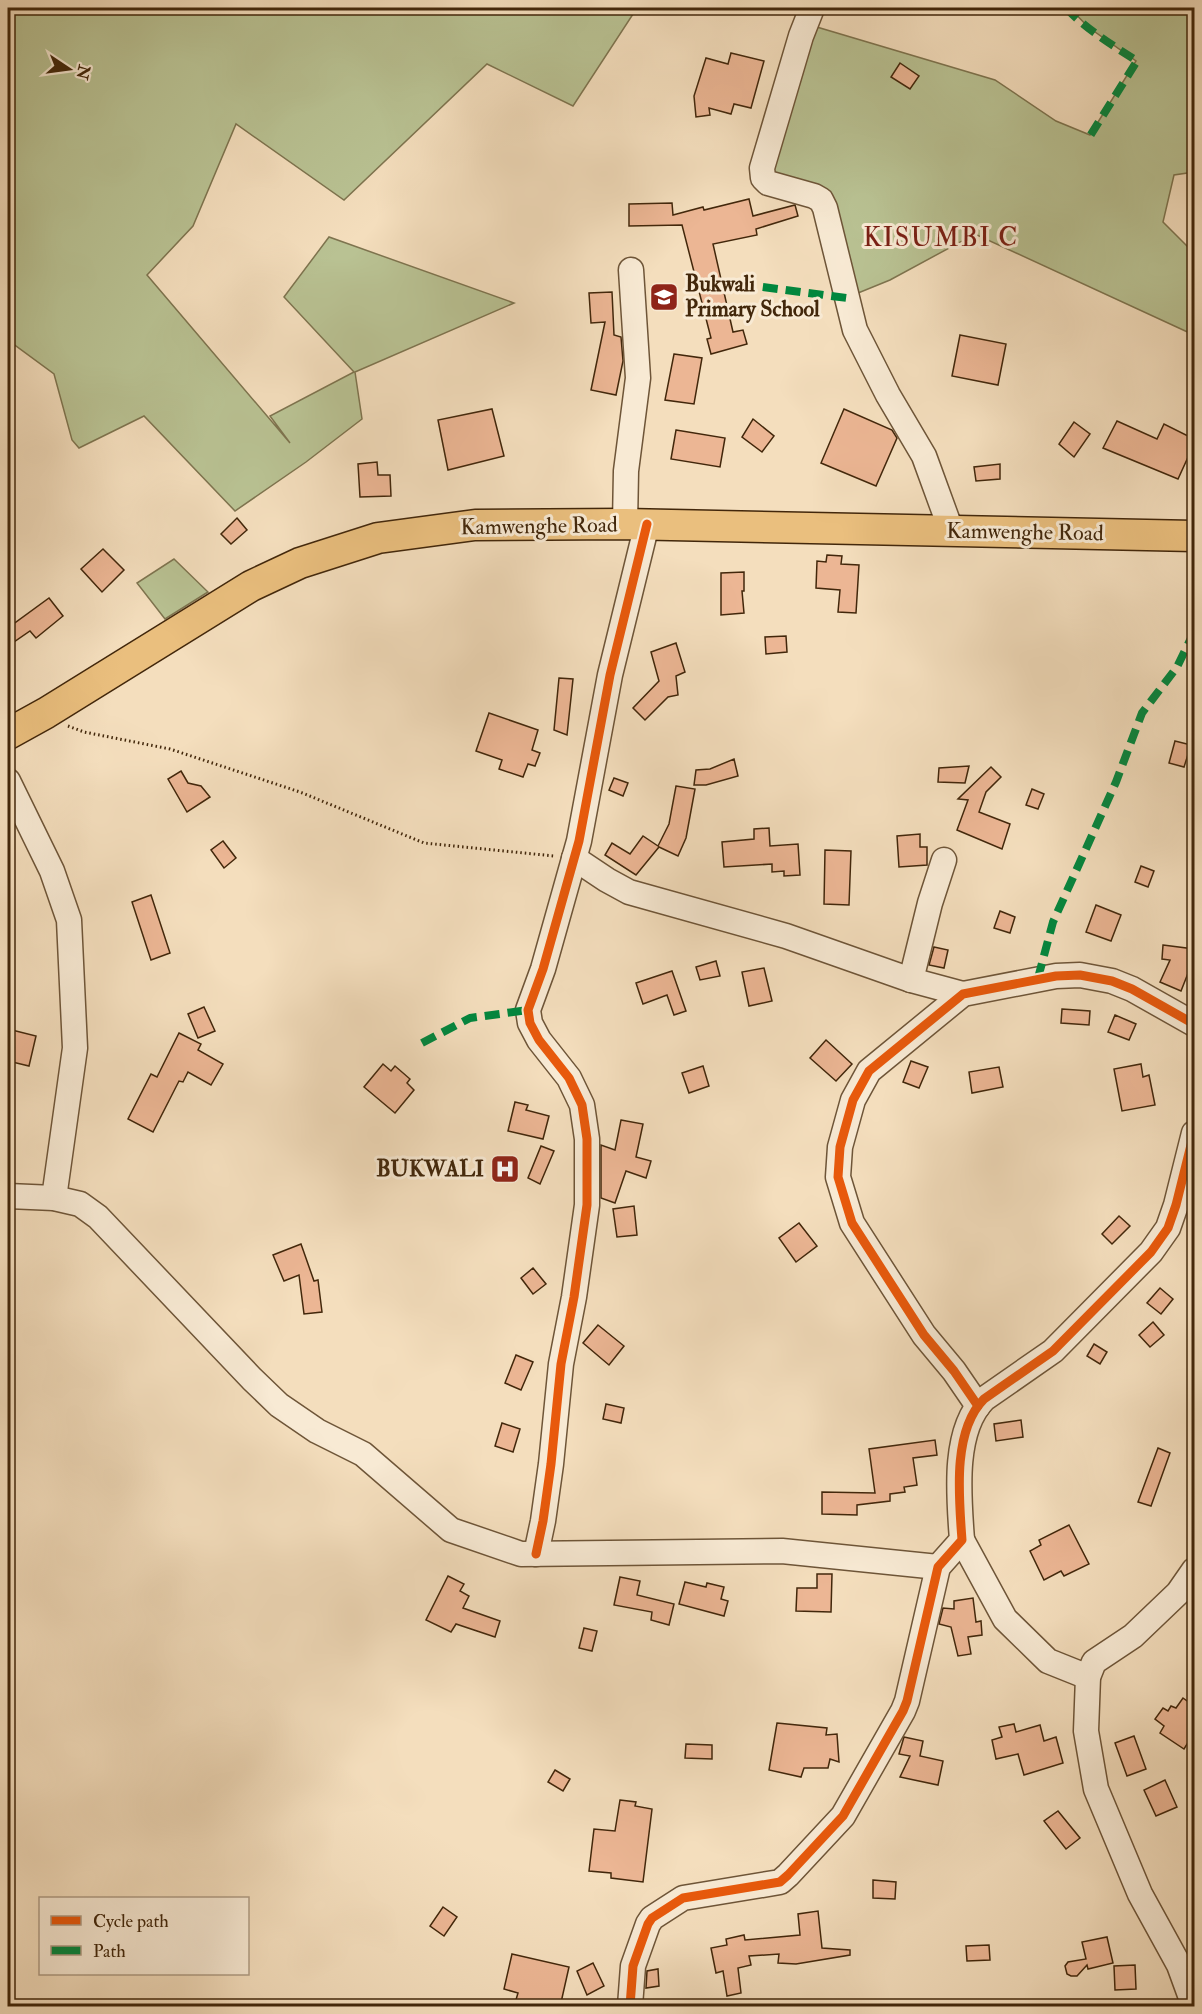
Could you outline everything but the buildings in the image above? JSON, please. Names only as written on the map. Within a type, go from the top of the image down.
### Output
[{"type":"main road","name":"Kamwenghe Road","points":[[8,734],[46,713],[251,586],[300,563],[378,538],[475,525],[636,524],[1194,536]]},
{"type":"street","points":[[812,8],[801,36],[762,168],[763,178],[768,183],[821,200],[841,269],[855,330],[924,456],[951,530]]},
{"type":"street","points":[[536,1554],[549,1475],[561,1364],[574,1297],[587,1205],[587,1139],[582,1106],[569,1078],[539,1040],[530,1023],[528,1011],[546,959],[579,841],[636,524],[626,471],[638,378],[632,270]]},
{"type":"street","points":[[8,781],[52,872],[69,920],[75,1048],[54,1198]]},
{"type":"street","points":[[574,858],[629,892],[786,936],[911,980],[963,994],[1038,978],[1080,975],[1112,981],[1132,989],[1194,1024]]},
{"type":"street","points":[[911,980],[930,903],[944,860]]},
{"type":"street","points":[[963,994],[869,1071],[853,1100],[840,1147],[838,1177],[852,1223],[924,1335],[954,1371],[978,1406]]},
{"type":"street","points":[[1088,1677],[1048,1660],[1005,1619],[962,1540],[961,1453],[966,1426],[978,1406],[1053,1351],[1151,1252],[1168,1228],[1194,1133]]},
{"type":"street","points":[[8,1196],[54,1198],[80,1204],[98,1217],[252,1379],[279,1404],[317,1431],[363,1454],[451,1530],[521,1554],[782,1551],[938,1567]]},
{"type":"street","points":[[630,2007],[633,1966],[652,1918],[683,1898],[780,1882],[843,1816],[906,1706],[938,1567],[962,1540]]},
{"type":"street","points":[[1194,1570],[1178,1593],[1133,1636],[1094,1662],[1088,1677],[1086,1731],[1096,1789],[1140,1894],[1179,1965],[1194,2006]]},
{"type":"path","points":[[46,713],[59,722],[84,732],[170,749],[300,792],[424,843],[574,858]]},
{"type":"green space","points":[[8,8],[637,8],[573,106],[487,64],[344,200],[236,124],[193,226],[147,275],[290,443],[270,416],[354,372],[284,297],[329,237],[514,303],[355,372],[362,419],[306,462],[235,511],[144,416],[79,448],[72,440],[54,374],[8,340]]},
{"type":"green space","points":[[1070,8],[1194,8],[1194,172],[1174,175],[1163,222],[1194,253],[1194,335],[975,234],[890,280],[841,300],[816,194],[769,176],[810,25],[995,80],[1056,121],[1090,135],[1136,61],[1088,27]]},
{"type":"green space","points":[[174,559],[208,592],[165,619],[137,583]]},
{"type":"marked path","points":[[1066,8],[1091,30],[1137,61],[1090,136]]},
{"type":"marked path","points":[[740,284],[847,298]]},
{"type":"marked path","points":[[1038,978],[1053,922],[1116,782],[1142,713],[1177,667],[1194,632]]},
{"type":"marked path","points":[[422,1043],[470,1018],[528,1010]]},
{"type":"cycle path","points":[[536,1554],[551,1464],[561,1364],[574,1297],[587,1205],[587,1139],[582,1105],[569,1078],[539,1040],[530,1023],[528,1010],[543,969],[579,841],[610,675],[647,524]]},
{"type":"cycle path","points":[[978,1406],[954,1371],[924,1335],[852,1223],[838,1177],[840,1147],[853,1100],[869,1071],[963,994],[1056,976],[1080,975],[1112,981],[1132,989],[1194,1024]]},
{"type":"cycle path","points":[[630,2006],[633,1966],[652,1918],[683,1898],[780,1882],[843,1816],[903,1711],[938,1567],[962,1540],[960,1466],[962,1447],[974,1413],[984,1399],[1053,1351],[1151,1252],[1168,1228],[1194,1133]]},
{"type":"place","name":"Bukwali Primary School","points":[[664,297]]},
{"type":"place","name":"BUKWALI","points":[[505,1169]]},
{"type":"district","name":"KISUMBI C","points":[[941,238]]}]
